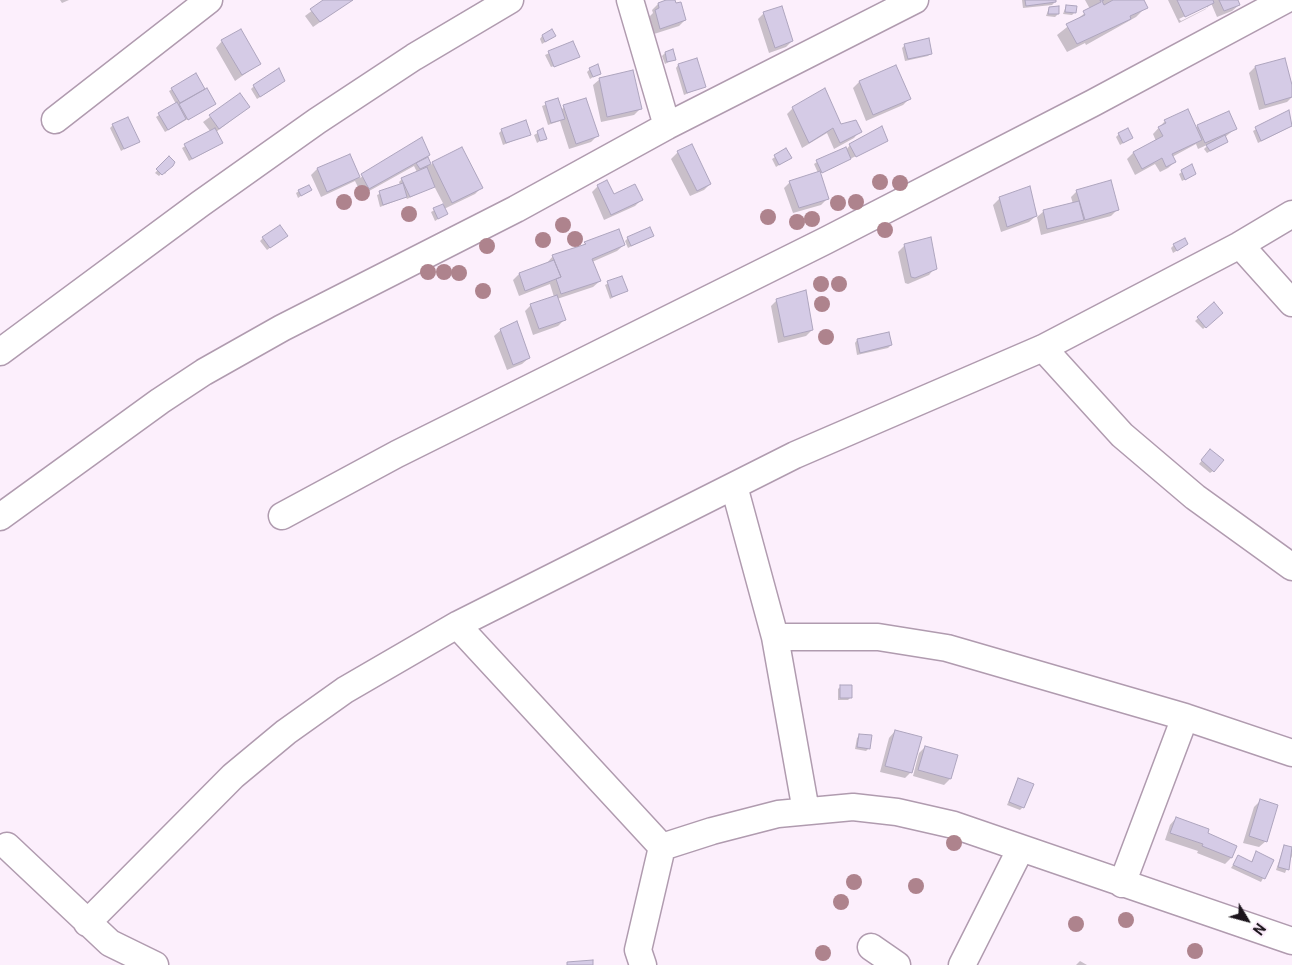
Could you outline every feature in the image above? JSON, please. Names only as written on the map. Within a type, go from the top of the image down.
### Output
[{"type":"street","points":[[55,120],[209,0]]},
{"type":"street","points":[[0,352],[200,204],[317,121],[414,57],[510,0]]},
{"type":"street","points":[[630,0],[666,126]]},
{"type":"street","points":[[0,517],[160,401],[204,372],[282,328],[516,209],[666,126],[915,0]]},
{"type":"street","points":[[282,516],[397,454],[825,242],[1093,103],[1277,2]]},
{"type":"street","points":[[87,923],[233,776],[286,732],[345,690],[458,625],[795,456],[1043,348],[1240,245],[1292,214]]},
{"type":"street","points":[[1240,245],[1292,303]]},
{"type":"street","points":[[1043,348],[1122,435],[1195,497],[1289,560]]},
{"type":"street","points":[[734,486],[776,637],[806,811]]},
{"type":"street","points":[[458,625],[662,847]]},
{"type":"street","points":[[776,637],[878,637],[947,648],[1185,717],[1292,753]]},
{"type":"street","points":[[1122,884],[1185,717]]},
{"type":"street","points":[[662,847],[712,831],[778,814],[853,807],[897,812],[954,825],[1292,942]]},
{"type":"street","points":[[7,846],[110,943],[155,965]]},
{"type":"street","points":[[643,965],[638,950],[662,847]]},
{"type":"street","points":[[962,965],[1021,848]]},
{"type":"street","points":[[871,947],[897,965]]},
{"type":"building","points":[[323,0],[353,0],[320,22],[310,9]]},
{"type":"building","points":[[666,0],[675,0],[676,3],[681,2],[686,20],[660,29],[655,10],[659,8],[658,3]]},
{"type":"building","points":[[1025,0],[1056,0],[1056,2],[1026,6]]},
{"type":"building","points":[[1100,0],[1104,0],[1102,1],[1104,5],[1113,0],[1144,0],[1148,8],[1130,16],[1131,19],[1077,44],[1066,24],[1085,15],[1083,11],[1101,2]]},
{"type":"building","points":[[1177,0],[1213,0],[1214,3],[1185,17]]},
{"type":"building","points":[[1219,0],[1238,0],[1240,5],[1224,11]]},
{"type":"building","points":[[1066,5],[1077,6],[1076,13],[1065,12]]},
{"type":"building","points":[[782,6],[793,41],[775,48],[763,12]]},
{"type":"building","points":[[1059,6],[1059,14],[1048,14],[1049,7]]},
{"type":"building","points":[[241,29],[261,64],[242,75],[221,40]]},
{"type":"building","points":[[552,29],[556,36],[545,42],[542,35]]},
{"type":"building","points":[[929,38],[932,54],[908,59],[904,44]]},
{"type":"building","points":[[573,41],[580,57],[554,67],[548,51]]},
{"type":"building","points":[[673,49],[676,60],[667,62],[665,52]]},
{"type":"building","points":[[697,58],[706,87],[687,93],[678,64]]},
{"type":"building","points":[[1285,58],[1292,85],[1292,97],[1265,105],[1255,66]]},
{"type":"building","points":[[598,64],[601,74],[593,77],[589,68]]},
{"type":"building","points":[[896,65],[911,99],[873,115],[859,81]]},
{"type":"building","points":[[279,68],[285,81],[260,97],[253,85]]},
{"type":"building","points":[[633,70],[642,109],[607,117],[599,78]]},
{"type":"building","points":[[196,73],[205,89],[180,103],[171,88]]},
{"type":"building","points":[[207,88],[216,104],[188,120],[179,104]]},
{"type":"building","points":[[825,88],[841,124],[856,120],[862,132],[840,143],[833,128],[809,143],[792,107]]},
{"type":"building","points":[[240,93],[250,107],[219,129],[209,115]]},
{"type":"building","points":[[558,98],[565,119],[551,123],[545,102]]},
{"type":"building","points":[[586,98],[599,136],[576,144],[563,105]]},
{"type":"building","points":[[177,102],[186,119],[168,130],[158,113]]},
{"type":"building","points":[[1188,109],[1202,140],[1172,154],[1176,162],[1166,167],[1162,158],[1142,169],[1133,152],[1163,136],[1158,127],[1166,123],[1164,120]]},
{"type":"building","points":[[1289,110],[1292,126],[1261,141],[1255,127]]},
{"type":"building","points":[[1229,111],[1237,129],[1205,143],[1197,125]]},
{"type":"building","points":[[128,117],[140,142],[124,149],[112,124]]},
{"type":"building","points":[[526,120],[531,135],[506,143],[501,129]]},
{"type":"building","points":[[882,126],[888,141],[856,157],[849,144]]},
{"type":"building","points":[[215,128],[223,143],[192,159],[184,144]]},
{"type":"building","points":[[543,128],[547,139],[540,141],[537,131]]},
{"type":"building","points":[[1128,128],[1133,138],[1123,143],[1118,133]]},
{"type":"building","points":[[1225,135],[1228,142],[1210,151],[1206,145]]},
{"type":"building","points":[[422,137],[430,155],[369,189],[361,174]]},
{"type":"building","points":[[692,144],[711,184],[697,191],[677,151]]},
{"type":"building","points":[[462,147],[483,188],[452,203],[432,162]]},
{"type":"building","points":[[846,147],[851,159],[822,173],[816,160]]},
{"type":"building","points":[[786,148],[792,158],[779,165],[774,155]]},
{"type":"building","points":[[350,154],[360,177],[327,192],[317,168]]},
{"type":"building","points":[[169,156],[175,162],[162,175],[156,169]]},
{"type":"building","points":[[428,157],[431,164],[420,169],[416,163]]},
{"type":"building","points":[[1192,164],[1196,174],[1185,180],[1181,170]]},
{"type":"building","points":[[427,167],[435,187],[410,197],[401,178]]},
{"type":"building","points":[[820,171],[829,199],[799,208],[789,181]]},
{"type":"building","points":[[607,180],[614,194],[635,184],[643,200],[611,215],[597,185]]},
{"type":"building","points":[[1111,180],[1119,210],[1085,220],[1076,190]]},
{"type":"building","points":[[403,183],[407,197],[383,205],[379,191]]},
{"type":"building","points":[[309,185],[312,190],[301,196],[298,190]]},
{"type":"building","points":[[1030,186],[1037,216],[1007,227],[999,197]]},
{"type":"building","points":[[1079,201],[1084,220],[1047,229],[1043,210]]},
{"type":"building","points":[[443,204],[448,214],[438,219],[433,208]]},
{"type":"building","points":[[280,225],[288,236],[270,248],[262,237]]},
{"type":"building","points":[[650,227],[654,236],[631,246],[627,237]]},
{"type":"building","points":[[619,229],[625,245],[592,259],[601,281],[561,294],[556,279],[561,277],[552,255],[586,244],[584,242]]},
{"type":"building","points":[[931,237],[937,269],[915,278],[911,277],[904,244]]},
{"type":"building","points":[[1185,238],[1188,244],[1177,251],[1173,244]]},
{"type":"building","points":[[554,260],[561,277],[525,291],[519,273]]},
{"type":"building","points":[[622,276],[628,291],[612,297],[607,281]]},
{"type":"building","points":[[806,290],[813,330],[784,337],[776,299]]},
{"type":"building","points":[[557,295],[566,320],[539,329],[530,304]]},
{"type":"building","points":[[1214,302],[1223,313],[1206,328],[1197,317]]},
{"type":"building","points":[[517,321],[530,358],[513,365],[500,329]]},
{"type":"building","points":[[889,332],[892,345],[860,353],[857,339]]},
{"type":"building","points":[[1210,449],[1224,460],[1214,472],[1201,460]]},
{"type":"building","points":[[840,685],[852,685],[852,698],[840,698]]},
{"type":"building","points":[[895,730],[922,737],[912,773],[885,766]]},
{"type":"building","points":[[859,734],[872,735],[870,749],[857,747]]},
{"type":"building","points":[[925,746],[958,755],[951,779],[918,770]]},
{"type":"building","points":[[1018,778],[1034,784],[1024,808],[1009,802]]},
{"type":"building","points":[[1260,799],[1278,805],[1267,842],[1249,836]]},
{"type":"building","points":[[1176,817],[1209,829],[1208,833],[1237,846],[1232,858],[1202,846],[1203,844],[1170,833]]},
{"type":"building","points":[[1284,845],[1292,847],[1289,870],[1278,867]]},
{"type":"building","points":[[1256,851],[1274,860],[1265,879],[1233,865],[1238,855],[1252,862]]},
{"type":"building","points":[[593,960],[593,965],[567,965],[567,962]]}]
